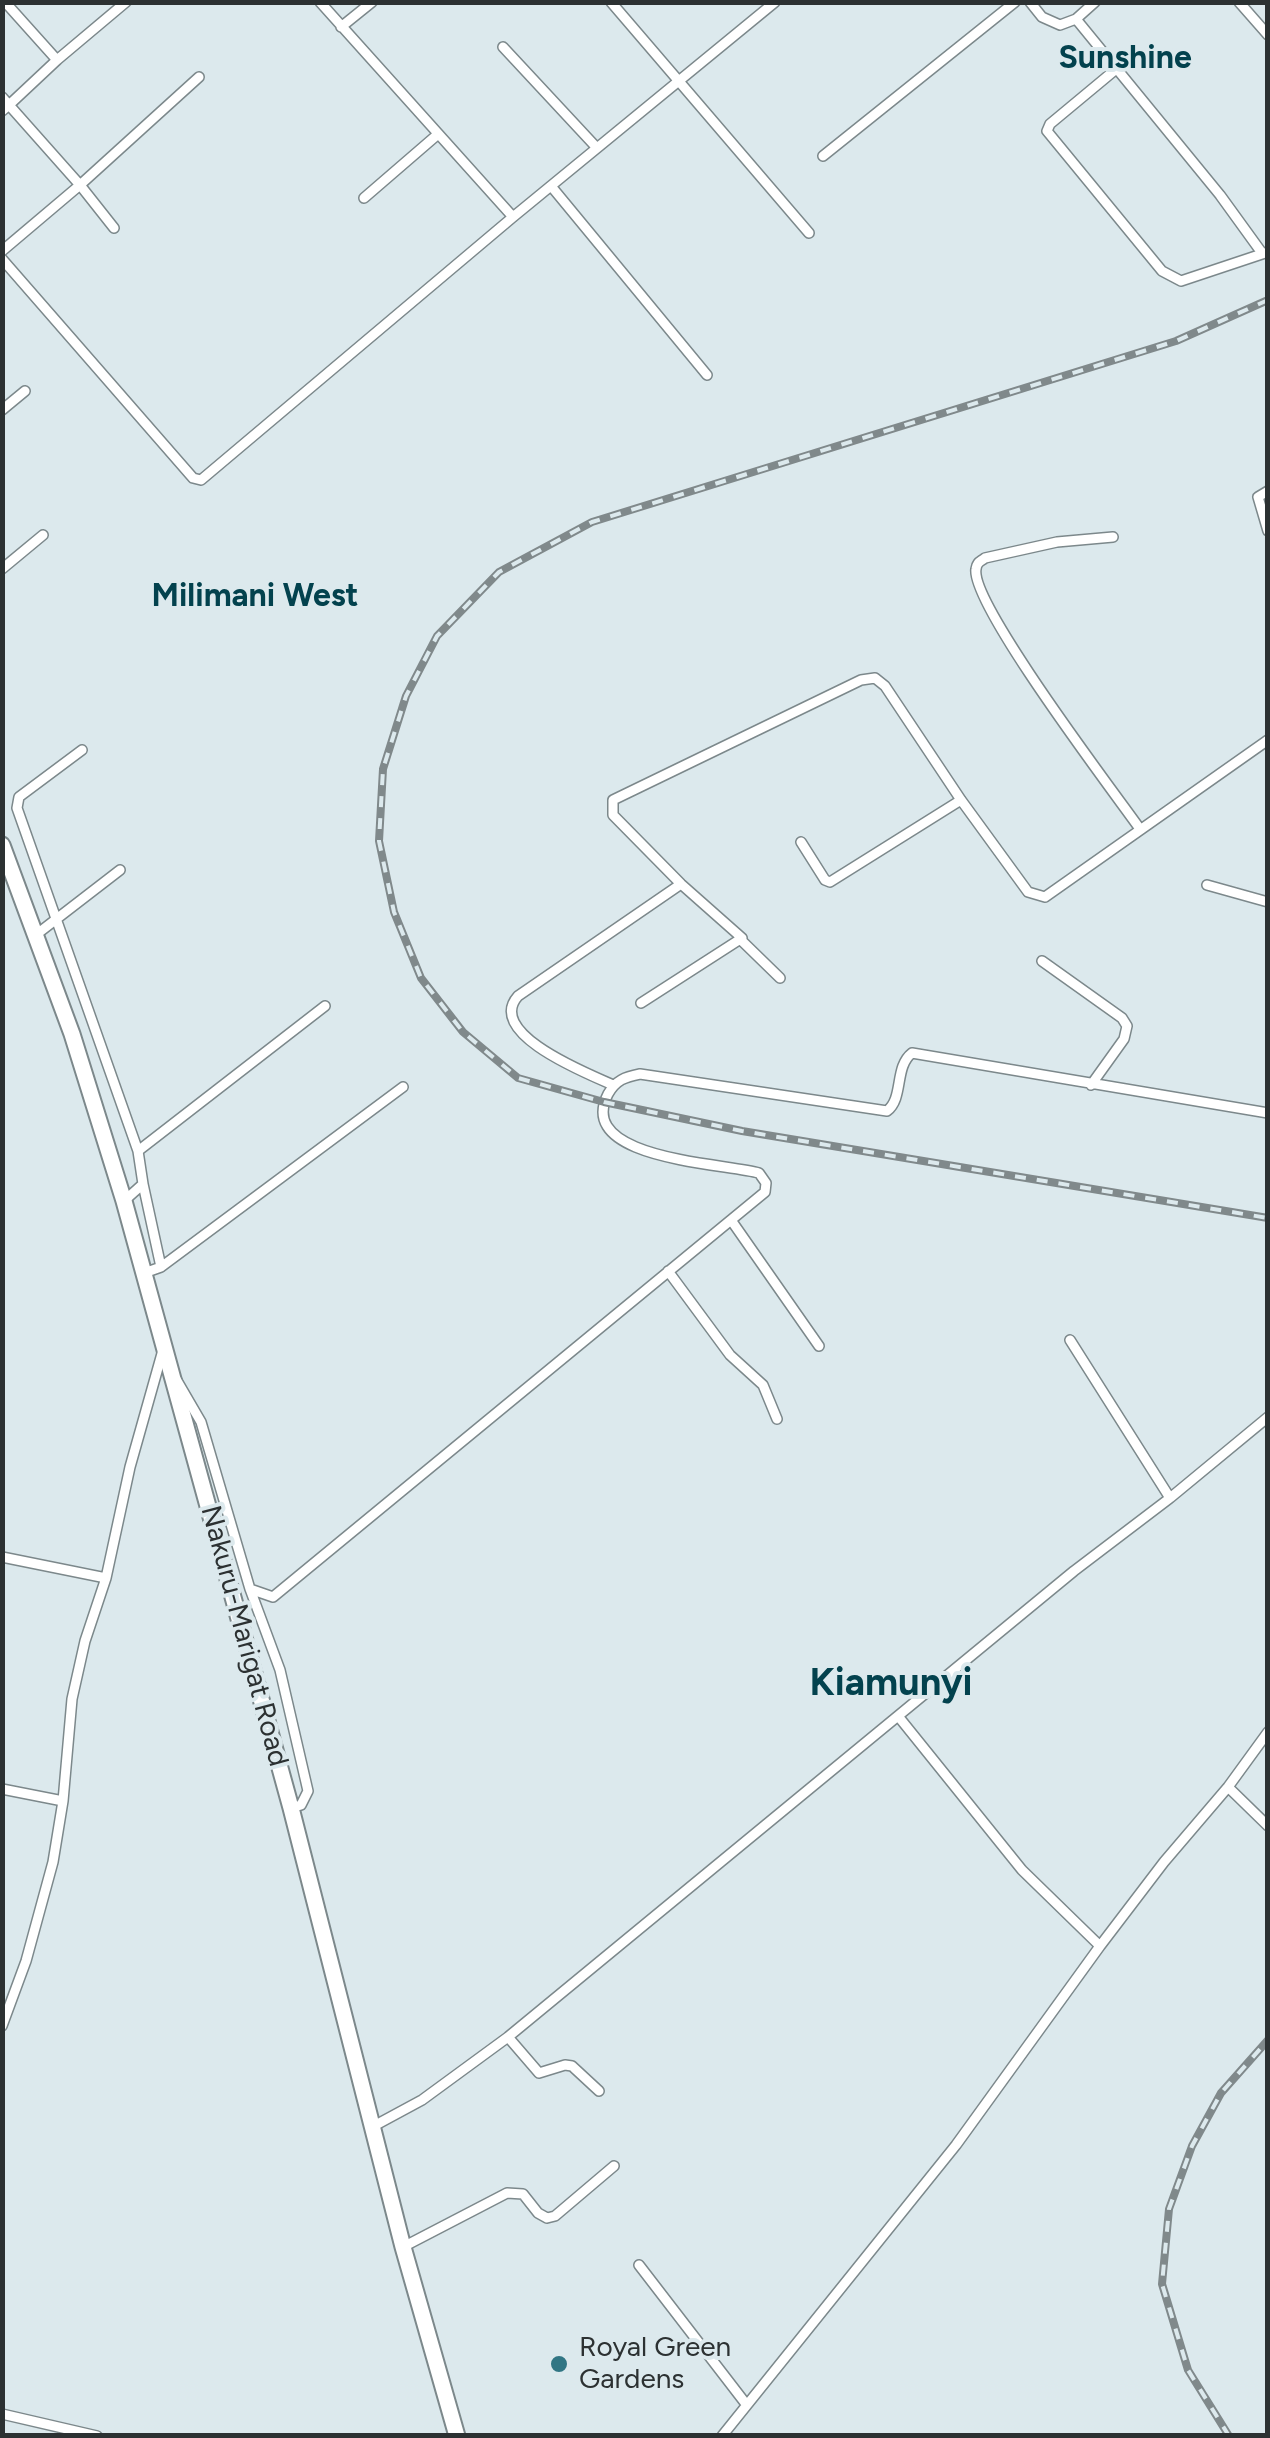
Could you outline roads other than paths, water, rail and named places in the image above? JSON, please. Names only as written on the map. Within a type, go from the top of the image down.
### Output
[{"type":"main road","name":"Nakuru-Marigat Road","points":[[2,845],[37,934],[124,1201],[291,1808],[403,2247],[457,2436]]},
{"type":"street","points":[[5,2],[56,60]]},
{"type":"street","points":[[320,2],[513,217]]},
{"type":"street","points":[[341,27],[372,2]]},
{"type":"street","points":[[611,2],[809,233]]},
{"type":"street","points":[[2,259],[194,478],[201,480],[775,2]]},
{"type":"street","points":[[822,156],[1015,2]]},
{"type":"street","points":[[1030,2],[1052,24],[1060,25],[1076,19],[1095,2]]},
{"type":"street","points":[[1239,2],[1268,35]]},
{"type":"street","points":[[114,228],[5,104],[122,4]]},
{"type":"street","points":[[1076,19],[1265,252],[1181,281],[1162,271],[1051,139],[1047,132],[1050,124],[1115,70]]},
{"type":"street","points":[[503,46],[597,148]]},
{"type":"street","points":[[2,251],[199,77]]},
{"type":"street","points":[[364,198],[436,134]]},
{"type":"street","points":[[551,186],[707,375]]},
{"type":"street","points":[[2,410],[24,390]]},
{"type":"street","points":[[1268,492],[1258,497],[1268,531]]},
{"type":"street","points":[[2,570],[44,535]]},
{"type":"street","points":[[1113,537],[1056,542],[985,558],[975,572],[1007,640],[1140,829]]},
{"type":"street","points":[[780,978],[740,940],[741,935],[682,884],[613,815],[613,800],[876,678],[1028,892],[1045,897],[1268,740]]},
{"type":"street","points":[[82,750],[17,802],[138,1150],[162,1267]]},
{"type":"street","points":[[801,842],[830,882],[961,800]]},
{"type":"street","points":[[37,934],[120,870]]},
{"type":"street","points":[[613,1086],[521,1034],[511,1020],[510,1009],[518,996],[682,884]]},
{"type":"street","points":[[1207,885],[1268,902]]},
{"type":"street","points":[[641,1002],[740,940]]},
{"type":"street","points":[[1042,961],[1122,1018],[1127,1026],[1124,1040],[1091,1085]]},
{"type":"street","points":[[138,1150],[325,1006]]},
{"type":"street","points":[[259,1610],[765,1192],[766,1182],[759,1173],[643,1151],[616,1138],[603,1111],[613,1086],[625,1077],[640,1074],[886,1111],[894,1106],[904,1061],[912,1053],[1268,1114]]},
{"type":"street","points":[[144,1273],[162,1267],[403,1087]]},
{"type":"street","points":[[124,1201],[143,1184]]},
{"type":"street","points":[[732,1220],[818,1346]]},
{"type":"street","points":[[668,1271],[730,1354],[767,1390],[777,1419]]},
{"type":"street","points":[[1070,1340],[1170,1498]]},
{"type":"street","points":[[2,2026],[26,1961],[44,1895],[63,1801],[72,1699],[164,1348]]},
{"type":"street","points":[[169,1368],[201,1422],[250,1589],[280,1670],[308,1792],[301,1806],[291,1808]]},
{"type":"street","points":[[372,2127],[422,2100],[508,2037],[1074,1571],[1268,1417]]},
{"type":"street","points":[[2,1558],[106,1578]]},
{"type":"street","points":[[250,1589],[273,1597]]},
{"type":"street","points":[[898,1716],[1022,1870],[1100,1946]]},
{"type":"street","points":[[722,2436],[969,2128],[1100,1946],[1268,1732]]},
{"type":"street","points":[[1228,1787],[1268,1826]]},
{"type":"street","points":[[2,1789],[63,1801]]},
{"type":"street","points":[[508,2037],[539,2073],[572,2066],[599,2091]]},
{"type":"street","points":[[403,2247],[507,2193],[523,2194],[538,2213],[547,2218],[555,2216],[614,2166]]},
{"type":"street","points":[[640,2265],[746,2404]]},
{"type":"street","points":[[2,2414],[97,2436]]},
{"type":"railway","points":[[1268,300],[1176,341],[592,522],[499,572],[437,636],[406,696],[383,769],[379,841],[394,912],[421,978],[463,1032],[518,1078],[604,1102],[742,1131],[1268,1218]]},
{"type":"railway","points":[[1229,2436],[1188,2370],[1162,2284],[1169,2209],[1192,2146],[1221,2093],[1268,2040]]},
{"type":"place","name":"Royal Green Gardens","points":[[559,2364]]},
{"type":"district","name":"Sunshine","points":[[1125,59]]},
{"type":"district","name":"Milimani West","points":[[255,597]]},
{"type":"district","name":"Kiamunyi","points":[[891,1684]]}]
